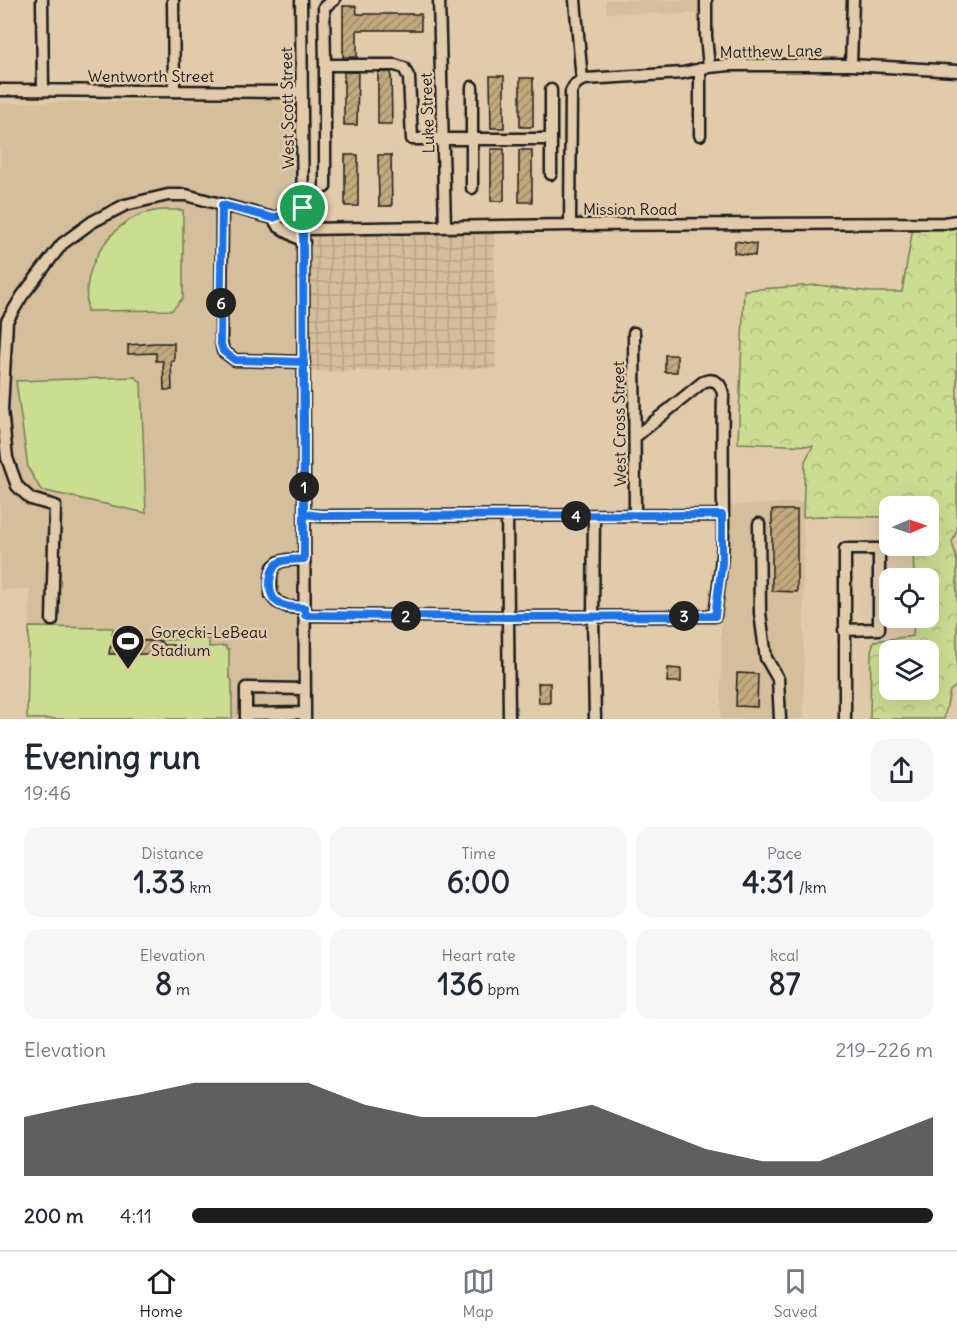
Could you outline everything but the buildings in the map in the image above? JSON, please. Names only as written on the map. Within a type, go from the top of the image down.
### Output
[{"type":"street","points":[[42,0],[43,90]]},
{"type":"street","points":[[173,0],[174,91]]},
{"type":"street","name":"West Scott Street","points":[[301,0],[305,716]]},
{"type":"street","points":[[325,187],[324,7],[334,0]]},
{"type":"street","name":"Luke Street","points":[[439,0],[445,226]]},
{"type":"street","points":[[570,225],[571,92],[578,81],[584,79],[575,0]]},
{"type":"street","points":[[700,135],[705,68],[706,0]]},
{"type":"street","points":[[851,65],[853,0]]},
{"type":"street","points":[[325,65],[395,65],[404,68],[409,78],[412,139],[551,139]]},
{"type":"street","name":"Matthew Lane","points":[[584,79],[683,73],[729,66],[851,65],[957,71]]},
{"type":"street","points":[[472,87],[472,188]]},
{"type":"street","name":"Wentworth Street","points":[[0,90],[302,92]]},
{"type":"street","points":[[551,90],[551,174]]},
{"type":"street","points":[[52,620],[55,506],[31,499],[17,486],[7,458],[2,409],[7,321],[22,296],[62,244],[124,205],[168,195],[186,195],[273,218],[303,208]]},
{"type":"street","points":[[222,205],[220,341],[223,351],[235,360],[304,362]]},
{"type":"street","points":[[273,218],[278,226],[303,242]]},
{"type":"street","name":"Mission Road","points":[[303,229],[852,222],[944,223],[957,221]]},
{"type":"street","name":"West Cross Street","points":[[634,333],[635,515]]},
{"type":"street","points":[[304,559],[279,562],[273,567],[271,577],[272,595],[277,602],[305,611],[508,617],[715,616],[722,563],[723,394],[719,384],[712,380],[703,382],[634,437]]},
{"type":"street","points":[[304,514],[321,516],[722,515]]},
{"type":"street","points":[[507,515],[509,719]]},
{"type":"street","points":[[594,516],[592,616],[595,719]]},
{"type":"street","points":[[759,524],[760,613],[766,658],[778,679],[780,719]]},
{"type":"street","points":[[844,630],[879,629],[879,549],[844,549],[844,630],[844,719]]},
{"type":"street","points":[[305,688],[246,688],[246,716],[305,716]]},
{"type":"shaded area","points":[[606,0],[701,0],[701,14],[606,13]]},
{"type":"shaded area","points":[[296,99],[296,719],[27,719],[30,589],[0,590],[0,103]]},
{"type":"shaded area","points":[[494,230],[496,368],[309,372],[309,233]]},
{"type":"shaded area","points":[[803,502],[804,719],[721,719],[721,616],[727,563],[727,506]]},
{"type":"green space","points":[[162,210],[183,210],[183,298],[172,310],[87,311],[89,276],[104,244],[129,220],[142,214]]},
{"type":"green space","points":[[957,226],[957,530],[952,542],[957,560],[957,685],[950,691],[944,719],[870,719],[871,651],[874,641],[879,640],[879,700],[939,700],[939,640],[882,640],[913,636],[913,628],[939,628],[939,568],[914,568],[913,556],[939,556],[939,496],[879,496],[879,517],[803,517],[805,461],[813,446],[738,443],[744,290],[818,285],[871,292],[902,292],[913,227]]},
{"type":"green space","points":[[135,377],[141,382],[146,513],[41,490],[28,468],[16,381]]},
{"type":"green space","name":"Gorecki-LeBeau Stadium","points":[[29,627],[113,628],[112,635],[130,636],[131,641],[209,639],[209,647],[226,646],[226,649],[229,649],[229,676],[232,681],[232,719],[27,719]]},
{"type":"place","name":"Gorecki-LeBeau Stadium","points":[[128,670]]},
{"type":"route","points":[[303,208],[273,218],[222,205],[220,341],[223,351],[235,360],[250,361],[304,362],[304,514],[321,516],[722,515],[722,563],[715,616],[305,615],[305,608],[288,607],[277,602],[272,595],[273,567],[279,562],[304,559],[304,514],[304,438],[304,302],[303,208]]}]
